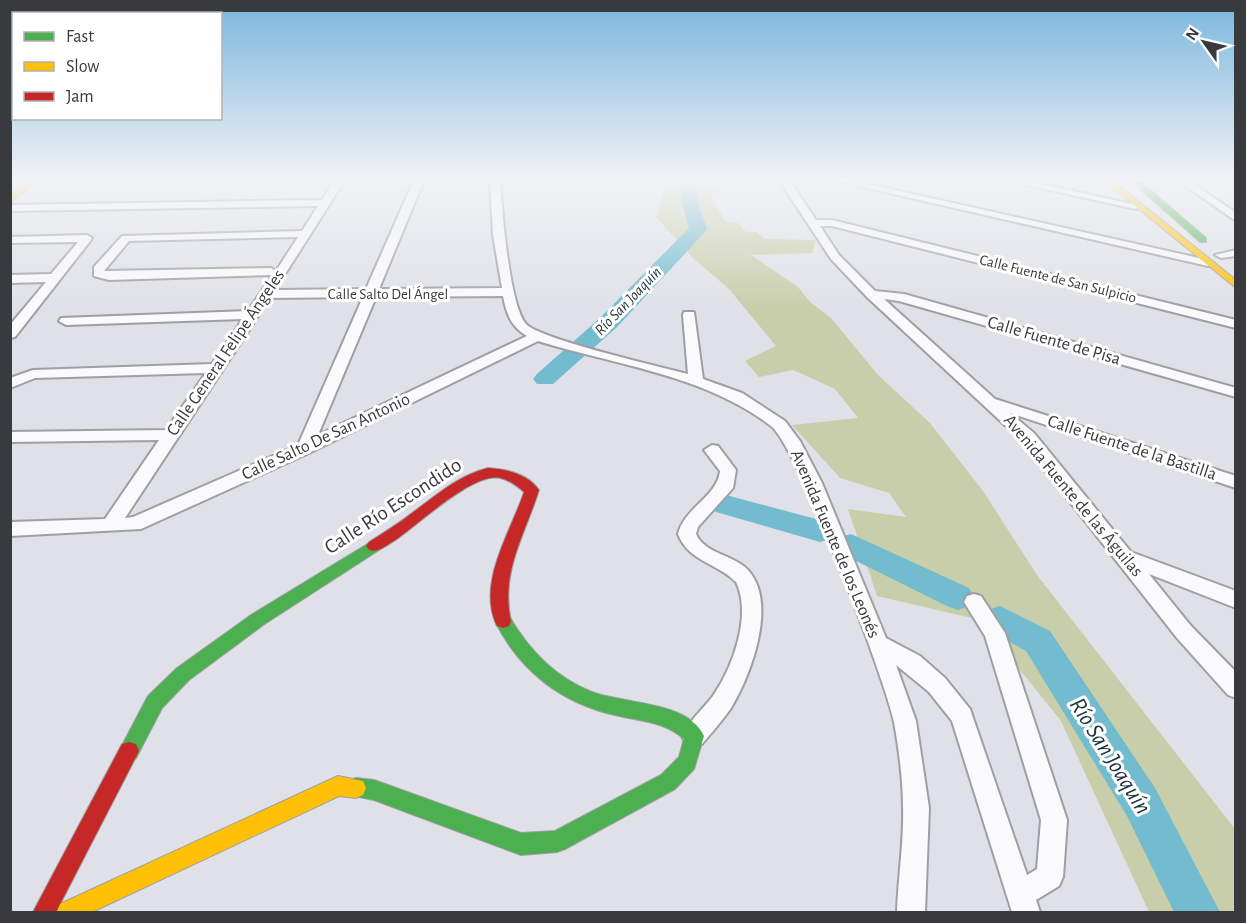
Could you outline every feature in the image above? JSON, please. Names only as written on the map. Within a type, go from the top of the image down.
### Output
[{"type":"street","name":"Calle General Felipe Ángeles","points":[[111,524],[253,315],[311,223]]},
{"type":"street","points":[[305,448],[401,223]]},
{"type":"street","name":"Avenida Fuente de los Leonés","points":[[497,223],[516,321],[537,336],[696,381],[737,396],[779,424],[813,483],[878,644],[905,721],[916,808],[911,912]]},
{"type":"street","name":"Avenida Fuente de las Águilas","points":[[811,223],[836,257],[872,294],[1028,436],[1184,632],[1236,688]]},
{"type":"street","name":"Calle Fuente de San Sulpicio","points":[[832,223],[1236,324]]},
{"type":"street","points":[[1030,223],[1208,263],[1231,260]]},
{"type":"street","points":[[1158,223],[1236,285]]},
{"type":"street","points":[[1186,223],[1231,260]]},
{"type":"street","points":[[271,272],[109,276],[98,273],[98,269],[126,238],[304,234]]},
{"type":"street","points":[[10,240],[87,238],[10,334]]},
{"type":"street","points":[[10,279],[56,278]]},
{"type":"street","name":"Calle Salto Del Ángel","points":[[266,294],[509,292]]},
{"type":"street","name":"Calle Fuente de Pisa","points":[[872,294],[900,297],[1236,393]]},
{"type":"street","points":[[66,321],[253,315]]},
{"type":"street","points":[[689,315],[696,381]]},
{"type":"street","name":"Calle Salto De San Antonio","points":[[10,529],[135,524],[160,515],[537,336]]},
{"type":"street","points":[[10,384],[33,374],[216,368]]},
{"type":"street","name":"Calle Fuente de la Bastilla","points":[[993,402],[1236,482]]},
{"type":"street","points":[[10,437],[171,435]]},
{"type":"street","points":[[68,912],[338,786],[374,790],[521,844],[557,841],[668,782],[683,770],[693,754],[694,736],[730,688],[752,621],[752,599],[743,576],[695,548],[686,531],[727,484],[728,470],[712,450]]},
{"type":"street","name":"Calle Río Escondido","points":[[44,912],[155,702],[178,676],[273,608],[418,517],[445,494],[477,475],[495,471],[516,476],[532,490],[529,509],[502,572],[499,608],[510,636],[537,666],[570,691],[594,702],[665,716],[687,725],[694,736]]},
{"type":"street","points":[[1125,558],[1236,600]]},
{"type":"street","points":[[878,644],[912,663],[937,685],[962,716],[1023,903],[1050,877],[1054,820],[995,633],[974,602]]},
{"type":"green space","points":[[662,223],[738,223],[746,232],[756,232],[765,239],[816,240],[812,253],[751,255],[798,287],[810,302],[831,318],[878,375],[930,423],[983,491],[1037,575],[1235,829],[1235,912],[1149,912],[1061,721],[980,620],[877,596],[848,509],[906,517],[889,493],[840,478],[792,425],[858,418],[835,389],[793,370],[759,377],[745,361],[776,346],[729,289],[695,260]]},
{"type":"waterway","name":"Río San Joaquín","points":[[545,379],[609,322],[698,229],[696,223]]},
{"type":"waterway","name":"Río San Joaquín","points":[[726,505],[820,531]]},
{"type":"waterway","name":"Río San Joaquín","points":[[851,545],[958,597]]},
{"type":"waterway","name":"Río San Joaquín","points":[[1000,620],[1038,641],[1141,802],[1198,912]]},
{"type":"traffic: fast","points":[[1184,223],[1203,240]]},
{"type":"traffic: fast","points":[[129,751],[155,702],[183,674],[257,620],[374,546]]},
{"type":"traffic: fast","points":[[356,788],[374,790],[521,844],[557,841],[668,782],[687,762],[694,736],[685,728],[663,717],[604,704],[573,692],[532,661],[521,649],[503,621]]},
{"type":"traffic: slow","points":[[1160,223],[1236,285]]},
{"type":"traffic: slow","points":[[68,912],[338,786],[356,788]]},
{"type":"traffic: jam","points":[[374,546],[412,521],[450,491],[475,476],[501,473],[516,479],[532,490],[502,571],[499,604],[503,621]]},
{"type":"traffic: jam","points":[[44,912],[129,751]]}]
